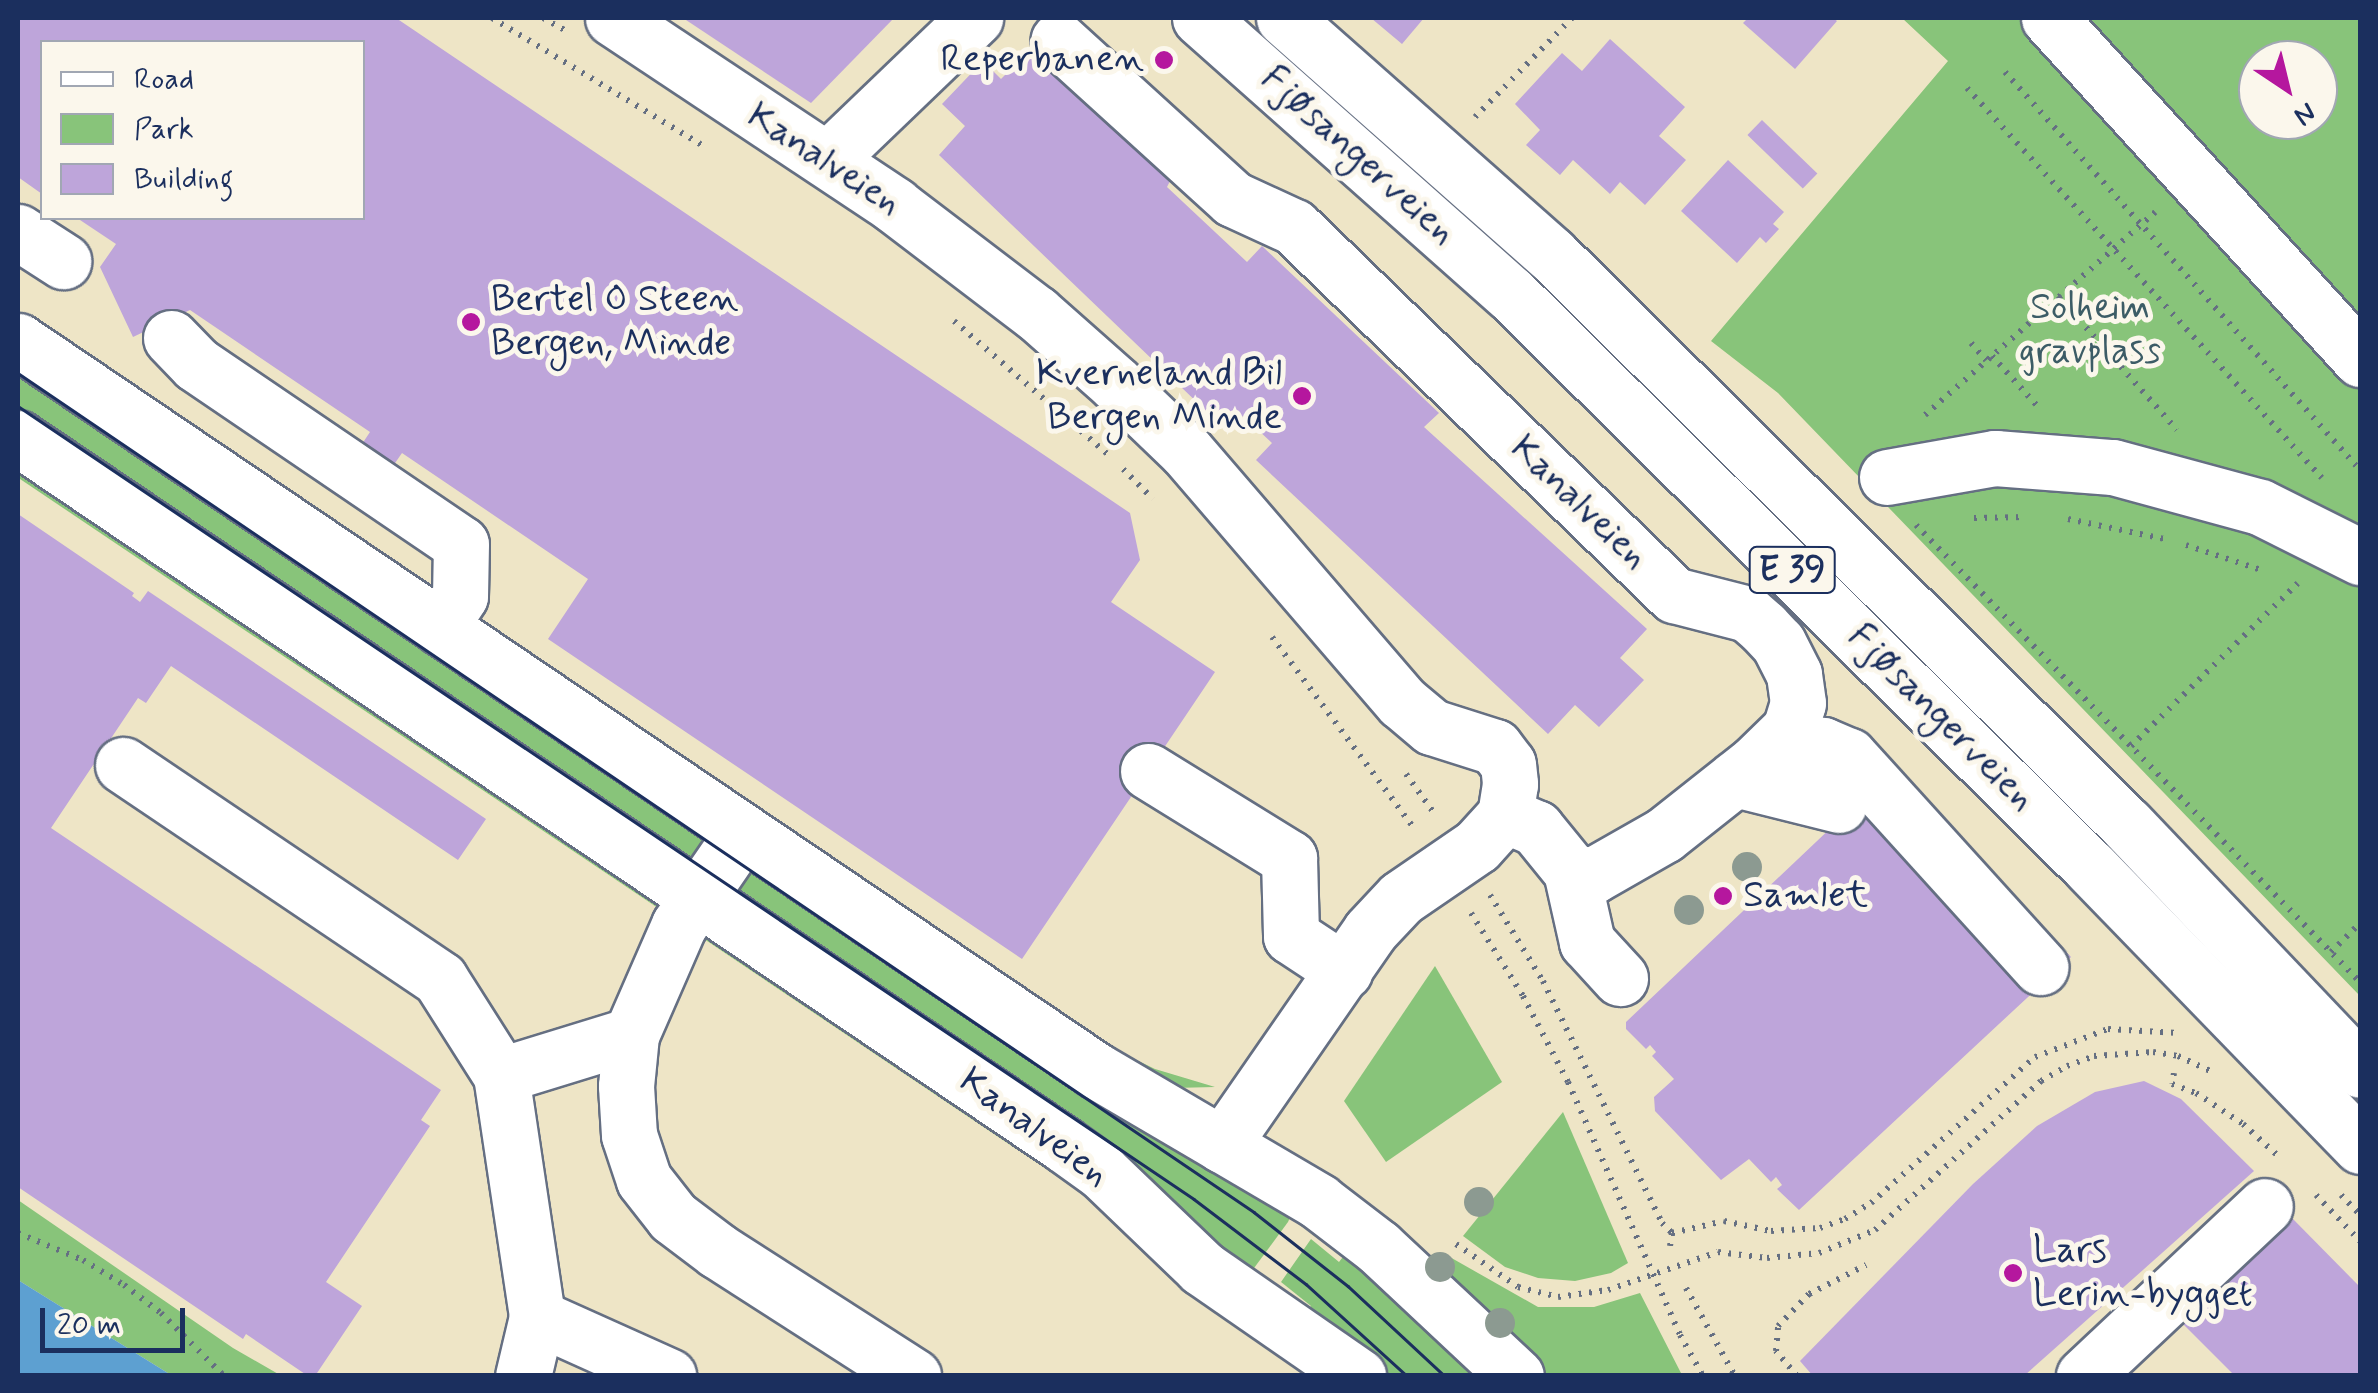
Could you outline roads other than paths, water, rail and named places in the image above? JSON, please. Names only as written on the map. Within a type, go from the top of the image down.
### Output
[{"type":"main road","points":[[828,159],[975,18]]},
{"type":"main road","name":"Fjøsangerveien","points":[[1200,18],[1512,294],[2091,868],[2360,1146]]},
{"type":"main road","name":"Fjøsangerveien","points":[[1284,18],[1564,268],[2127,825],[2360,1070]]},
{"type":"main road","points":[[2050,18],[2360,360]]},
{"type":"main road","name":"Kanalveien","points":[[594,27],[729,98],[828,159],[1036,313],[1186,451],[1402,702],[1432,728],[1495,748],[1508,764],[1510,784],[1504,814]]},
{"type":"main road","name":"Kanalveien","points":[[1058,40],[1233,199],[1294,227],[1674,595],[1748,614],[1787,658],[1798,703],[1790,729],[1779,741],[1735,779],[1613,868],[1592,876],[1572,871]]},
{"type":"main road","points":[[18,232],[63,260]]},
{"type":"main road","points":[[172,338],[196,364],[461,544],[460,596],[440,628]]},
{"type":"main road","points":[[18,342],[1095,1070],[1318,1201],[1378,1247],[1516,1376]]},
{"type":"main road","name":"Kanalveien","points":[[18,438],[1076,1153],[1102,1172],[1202,1268],[1358,1376]]},
{"type":"main road","points":[[1887,477],[1994,458],[2113,467],[2260,507],[2360,557]]},
{"type":"main road","points":[[1779,741],[1824,745],[1848,756],[2040,967]]},
{"type":"main road","points":[[123,765],[440,979],[501,1074],[537,1317],[523,1376]]},
{"type":"main road","points":[[1148,771],[1289,858],[1291,936],[1344,970]]},
{"type":"main road","points":[[1735,779],[1839,805]]},
{"type":"main road","points":[[1222,1145],[1370,931],[1400,898],[1477,846],[1504,814],[1536,828],[1572,871],[1587,942],[1620,978]]},
{"type":"main road","points":[[743,832],[679,925],[631,1035],[626,1086],[629,1134],[644,1180],[673,1217],[913,1376]]},
{"type":"main road","points":[[501,1074],[631,1035]]},
{"type":"main road","points":[[2084,1376],[2265,1206]]},
{"type":"main road","points":[[537,1317],[668,1376]]},
{"type":"water","points":[[18,1280],[171,1375],[18,1375]]},
{"type":"tram line","points":[[18,373],[1254,1212],[1348,1286],[1445,1376]]},
{"type":"tram line","points":[[18,406],[1194,1199],[1306,1284],[1407,1376]]},
{"type":"place","name":"Reperbanen","points":[[1164,60]]},
{"type":"place","name":"Bertel O Steen Bergen, Minde","points":[[471,322]]},
{"type":"place","name":"Kverneland Bil Bergen Minde","points":[[1302,396]]},
{"type":"place","name":"Samlet","points":[[1723,896]]},
{"type":"place","name":"Lars Lerin-bygget","points":[[2013,1273]]},
{"type":"park label","name":"Solheim gravplass","points":[[2090,330]]}]
